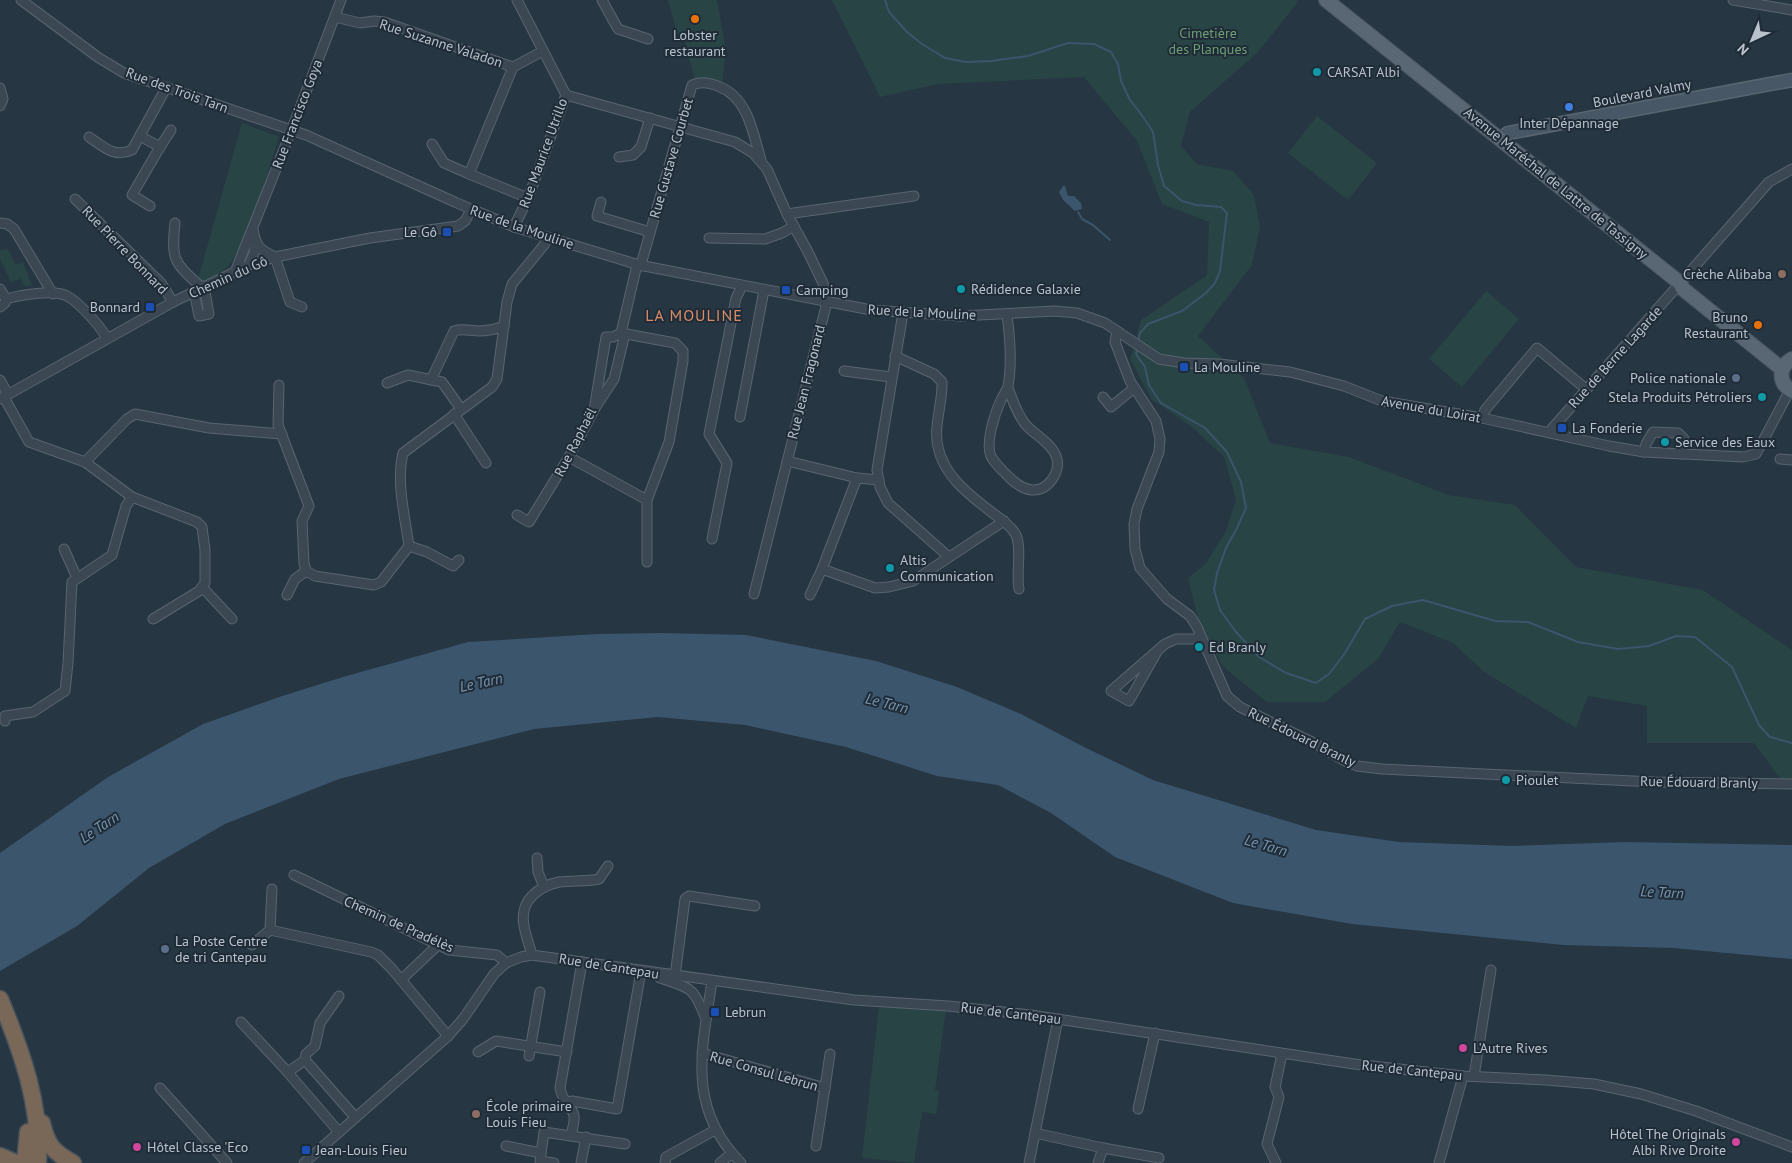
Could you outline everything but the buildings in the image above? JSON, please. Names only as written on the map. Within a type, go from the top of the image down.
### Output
[{"type":"highway","points":[[0,999],[4,1026],[23,1096],[31,1158]]},
{"type":"highway","points":[[4,1026],[20,1047],[37,1090],[46,1138],[51,1148],[72,1163]]},
{"type":"highway","points":[[20,1047],[32,1086],[37,1117],[31,1158]]},
{"type":"highway","points":[[0,1156],[16,1163]]},
{"type":"main road","name":"Avenue Maréchal de Lattre de Tassigny","points":[[1326,0],[1681,283],[1691,285],[1787,363]]},
{"type":"main road","name":"Boulevard Valmy","points":[[1500,138],[1508,132],[1792,80]]},
{"type":"main road","points":[[1787,363],[1782,378],[1783,383],[1791,390]]},
{"type":"street","name":"Rue des Trois Tarn","points":[[21,0],[100,58],[124,73],[292,130]]},
{"type":"street","name":"Rue Francisco Goya","points":[[235,272],[292,130],[341,0]]},
{"type":"street","name":"Rue Maurice Utrillo","points":[[514,227],[528,198],[566,95],[517,0]]},
{"type":"street","points":[[602,0],[618,29],[648,40]]},
{"type":"street","points":[[1733,0],[1759,2],[1792,10]]},
{"type":"street","name":"Rue Suzanne Valadon","points":[[335,16],[360,23],[384,22],[513,67],[543,51]]},
{"type":"street","points":[[469,174],[513,67]]},
{"type":"street","name":"Rue Gustave Courbet","points":[[639,265],[642,261],[692,85],[697,83],[712,84],[727,90],[735,96],[750,123],[761,162]]},
{"type":"street","points":[[0,88],[3,99],[0,106]]},
{"type":"street","points":[[89,137],[115,153],[123,154],[132,150],[166,88]]},
{"type":"street","points":[[566,95],[735,142],[753,153],[767,169],[787,214],[823,283],[827,302]]},
{"type":"street","points":[[619,157],[633,156],[641,146],[650,118]]},
{"type":"street","points":[[150,206],[132,195],[171,130]]},
{"type":"street","name":"Rue de la Mouline","points":[[292,130],[471,210],[514,227],[639,265],[871,310],[960,316],[1055,311],[1081,314],[1105,324],[1159,359]]},
{"type":"street","points":[[140,136],[160,147]]},
{"type":"street","points":[[432,144],[444,162],[528,198]]},
{"type":"street","name":"Rue de Berne Lagarde","points":[[1549,432],[1769,182],[1792,168]]},
{"type":"street","points":[[787,214],[914,196]]},
{"type":"street","name":"Rue Pierre Bonnard","points":[[75,199],[161,283],[172,302]]},
{"type":"street","name":"Rue Gustave Courbet","points":[[601,202],[597,216],[650,232]]},
{"type":"street","name":"Chemin du Gô","points":[[3,398],[172,302],[249,266],[275,257],[370,238],[458,226],[464,221],[471,210]]},
{"type":"street","points":[[0,223],[7,224],[14,229],[53,294]]},
{"type":"street","points":[[175,223],[174,257],[180,267],[200,288]]},
{"type":"street","points":[[709,238],[765,239],[794,226]]},
{"type":"street","points":[[249,266],[256,243],[253,229]]},
{"type":"street","points":[[279,385],[278,425],[309,506],[302,521],[306,571],[315,576],[374,585],[381,582],[409,546],[400,465],[403,453],[492,387],[497,379],[507,302],[512,284],[544,245],[548,237]]},
{"type":"street","points":[[256,243],[262,251],[275,257],[290,302],[302,307]]},
{"type":"street","points":[[594,410],[614,379],[636,271],[639,265]]},
{"type":"street","points":[[712,539],[727,463],[709,434],[736,298],[742,286]]},
{"type":"street","points":[[0,289],[6,299],[5,304],[0,307]]},
{"type":"street","points":[[740,418],[764,290]]},
{"type":"street","points":[[6,299],[33,294],[66,294],[107,338]]},
{"type":"street","name":"Rue Jean Fragonard","points":[[754,594],[827,302]]},
{"type":"street","points":[[903,313],[877,470],[880,487],[888,503],[949,557]]},
{"type":"street","points":[[1007,314],[1010,365],[1008,388],[1001,400],[990,434],[989,446],[991,458],[1015,483],[1024,488],[1035,490],[1050,483],[1057,471],[1057,458],[1050,448],[1026,426],[1017,412],[1008,388]]},
{"type":"street","points":[[431,380],[454,331],[461,329],[495,330],[504,326]]},
{"type":"street","name":"Rue Édouard Branly","points":[[1117,331],[1115,342],[1130,381],[1156,420],[1160,438],[1159,452],[1137,509],[1134,524],[1135,549],[1140,568],[1167,599],[1190,616],[1197,627],[1228,696],[1240,707],[1357,766],[1382,769],[1654,782],[1792,784]]},
{"type":"street","points":[[623,334],[675,344],[683,351],[683,361],[669,442],[647,500],[648,562]]},
{"type":"street","name":"Rue Raphaël","points":[[517,515],[530,522],[569,457],[594,410],[606,336],[613,337],[623,334]]},
{"type":"street","points":[[1482,418],[1484,410],[1537,348],[1586,389]]},
{"type":"street","points":[[895,356],[934,374],[942,382],[936,434],[943,462],[952,477],[967,492],[1004,521],[1016,535],[1019,589]]},
{"type":"street","name":"Avenue du Loirat","points":[[1159,359],[1184,363],[1219,364],[1290,372],[1344,386],[1382,402],[1482,418],[1609,446],[1644,452],[1681,454],[1743,457],[1756,454],[1791,390]]},
{"type":"street","points":[[844,371],[892,377]]},
{"type":"street","points":[[387,383],[408,375],[442,382],[486,463]]},
{"type":"street","points":[[0,380],[6,391],[3,398],[6,400],[29,442],[85,462],[132,497],[197,522],[202,527],[205,550],[205,583],[199,591],[153,619]]},
{"type":"street","points":[[1102,397],[1112,407],[1134,388]]},
{"type":"street","points":[[85,462],[134,414],[209,428],[282,434]]},
{"type":"street","points":[[1644,452],[1653,432],[1678,433],[1684,439],[1681,454]]},
{"type":"street","points":[[569,457],[647,500]]},
{"type":"street","points":[[1780,459],[1792,460]]},
{"type":"street","points":[[787,461],[857,478],[879,480]]},
{"type":"street","points":[[810,595],[857,478]]},
{"type":"street","points":[[5,722],[5,716],[33,712],[65,691],[68,663],[70,589],[72,582],[112,555],[126,506],[132,497]]},
{"type":"street","points":[[822,569],[875,588],[913,582],[1004,521]]},
{"type":"street","points":[[409,546],[427,552],[453,566],[459,560]]},
{"type":"street","points":[[64,549],[78,578]]},
{"type":"street","points":[[287,594],[295,579],[306,571]]},
{"type":"street","points":[[202,587],[232,619]]},
{"type":"street","points":[[1158,650],[1128,701],[1111,691],[1124,680],[1158,650],[1165,644],[1176,639],[1202,639]]},
{"type":"street","points":[[538,858],[538,872],[544,887]]},
{"type":"street","points":[[532,955],[522,916],[524,906],[536,892],[544,887],[559,882],[585,882],[599,879],[608,866]]},
{"type":"street","name":"Chemin de Pradélès","points":[[294,875],[450,950],[497,955],[506,963]]},
{"type":"street","points":[[252,945],[270,930],[272,889]]},
{"type":"street","points":[[675,976],[685,899],[689,896],[755,906]]},
{"type":"street","points":[[270,930],[378,955],[448,1036]]},
{"type":"street","points":[[401,980],[438,944]]},
{"type":"street","name":"Rue de Cantepau","points":[[304,1163],[448,1036],[463,1019],[494,974],[506,963],[532,955],[854,1000],[948,1006],[1058,1019],[1371,1066],[1463,1076],[1594,1084],[1641,1094],[1696,1111],[1792,1147]]},
{"type":"street","points":[[571,1136],[575,1117],[572,1109],[561,1096],[560,1088],[582,962]]},
{"type":"street","points":[[1474,1076],[1491,970]]},
{"type":"street","points":[[566,1103],[572,1101],[617,1109],[626,1043],[641,971],[692,990],[699,1000],[706,1019]]},
{"type":"street","points":[[712,981],[702,1053],[704,1097],[715,1130],[741,1163]]},
{"type":"street","points":[[529,1056],[540,992]]},
{"type":"street","points":[[288,1072],[305,1060],[306,1054],[315,1046],[320,1023],[338,996]]},
{"type":"street","points":[[1029,1163],[1058,1019]]},
{"type":"street","points":[[242,1022],[339,1132]]},
{"type":"street","points":[[1138,1109],[1155,1033]]},
{"type":"street","points":[[478,1052],[496,1041],[567,1052]]},
{"type":"street","name":"Rue Consul Lebrun","points":[[702,1053],[825,1088]]},
{"type":"street","name":"Rue Consul Lebrun","points":[[816,1146],[830,1054]]},
{"type":"street","points":[[1276,1163],[1267,1144],[1279,1097],[1275,1087],[1282,1054]]},
{"type":"street","points":[[305,1060],[355,1117]]},
{"type":"street","points":[[1439,1163],[1463,1076]]},
{"type":"street","points":[[160,1088],[227,1163]]},
{"type":"street","points":[[665,1163],[666,1157],[715,1130]]},
{"type":"street","points":[[554,1163],[540,1161],[544,1132],[625,1144]]},
{"type":"street","points":[[1035,1133],[1159,1158]]},
{"type":"street","points":[[581,1163],[586,1137]]},
{"type":"street","points":[[506,1146],[541,1153]]},
{"type":"street","points":[[1098,1163],[1103,1148]]},
{"type":"street","points":[[720,1163],[732,1153]]},
{"type":"green space","points":[[668,0],[717,0],[726,51],[722,84],[712,79],[695,80],[684,39],[678,37]]},
{"type":"green space","name":"Cimetière des Planques","points":[[832,0],[1048,0],[1047,2],[1049,0],[1296,0],[1298,2],[1258,52],[1190,112],[1181,146],[1197,164],[1233,171],[1254,195],[1260,227],[1252,265],[1198,336],[1244,378],[1270,443],[1349,457],[1449,495],[1515,505],[1576,567],[1703,590],[1792,650],[1792,781],[1782,781],[1754,743],[1647,743],[1647,706],[1588,696],[1576,728],[1484,672],[1453,643],[1400,622],[1378,659],[1325,702],[1267,702],[1223,667],[1199,622],[1188,578],[1206,563],[1226,531],[1236,499],[1224,457],[1192,427],[1151,399],[1130,359],[1141,320],[1207,275],[1209,222],[1162,204],[1137,141],[1084,77],[938,84],[880,97]]},
{"type":"green space","points":[[1317,116],[1377,163],[1348,200],[1288,153]]},
{"type":"green space","points":[[242,123],[279,137],[256,208],[240,247],[223,271],[202,282],[198,279]]},
{"type":"green space","points":[[7,248],[16,265],[23,262],[32,285],[25,287],[21,279],[11,282],[0,259],[0,251]]},
{"type":"green space","points":[[1486,291],[1519,319],[1462,387],[1429,359]]},
{"type":"green space","points":[[879,1007],[946,1010],[935,1090],[939,1091],[936,1114],[922,1112],[914,1163],[862,1158]]},
{"type":"water","points":[[1065,186],[1068,196],[1074,196],[1081,203],[1082,209],[1075,211],[1063,200],[1059,192]]},
{"type":"water","name":"Le Tarn","points":[[597,634],[746,635],[876,661],[957,687],[1021,714],[1153,780],[1316,830],[1399,842],[1512,846],[1625,842],[1792,845],[1792,959],[1673,948],[1563,945],[1352,924],[1233,903],[1115,857],[1051,813],[998,785],[937,776],[846,747],[745,725],[658,717],[534,729],[339,779],[225,824],[149,868],[77,926],[0,971],[0,853],[108,777],[203,724],[343,677],[468,642]]},
{"type":"waterway","points":[[885,0],[889,12],[907,32],[945,58],[966,62],[991,61],[1028,56],[1068,43],[1094,44],[1111,52],[1118,64],[1121,81],[1130,100],[1153,132],[1158,165],[1164,186],[1182,201],[1196,205],[1221,207],[1227,213],[1220,271],[1215,283],[1206,293],[1182,311],[1148,324],[1140,333],[1138,342]]},
{"type":"waterway","points":[[1078,212],[1082,219],[1093,225],[1110,240]]},
{"type":"waterway","points":[[1137,349],[1136,354],[1145,367],[1149,385],[1161,403],[1205,428],[1227,452],[1241,482],[1246,508],[1226,548],[1217,573],[1214,590],[1220,610],[1236,632],[1259,657],[1286,673],[1316,683],[1329,674],[1345,653],[1365,619],[1392,606],[1423,600],[1495,621],[1528,622],[1578,642],[1618,649],[1649,646],[1676,636],[1695,637],[1732,667],[1759,725],[1770,737],[1792,743]]},
{"type":"place","name":"Lobster restaurant","points":[[695,19]]},
{"type":"place","name":"CARSAT Albi","points":[[1317,72]]},
{"type":"place","name":"Inter Dépannage","points":[[1569,107]]},
{"type":"place","name":"Le Gô","points":[[447,232]]},
{"type":"place","name":"Crèche Alibaba","points":[[1782,274]]},
{"type":"place","name":"Rédidence Galaxie","points":[[961,289]]},
{"type":"place","name":"Camping","points":[[786,290]]},
{"type":"place","name":"Bonnard","points":[[150,307]]},
{"type":"place","name":"Bruno Restaurant","points":[[1758,325]]},
{"type":"place","name":"La Mouline","points":[[1184,367]]},
{"type":"place","name":"Police nationale","points":[[1736,378]]},
{"type":"place","name":"Stela Produits Pétroliers","points":[[1762,397]]},
{"type":"place","name":"La Fonderie","points":[[1562,428]]},
{"type":"place","name":"Service des Eaux","points":[[1665,442]]},
{"type":"place","name":"Altis Communication","points":[[890,568]]},
{"type":"place","name":"Ed Branly","points":[[1199,647]]},
{"type":"place","name":"Pioulet","points":[[1506,780]]},
{"type":"place","name":"La Poste Centre de tri Cantepau","points":[[165,949]]},
{"type":"place","name":"Lebrun","points":[[715,1012]]},
{"type":"place","name":"L'Autre Rives","points":[[1463,1048]]},
{"type":"place","name":"École primaire Louis Fieu","points":[[476,1114]]},
{"type":"place","name":"Hôtel The Originals Albi Rive Droite","points":[[1736,1142]]},
{"type":"place","name":"Hôtel Classe 'Eco","points":[[137,1147]]},
{"type":"place","name":"Jean-Louis Fieu","points":[[306,1150]]},
{"type":"district","name":"LA MOULINE","points":[[694,315]]}]
